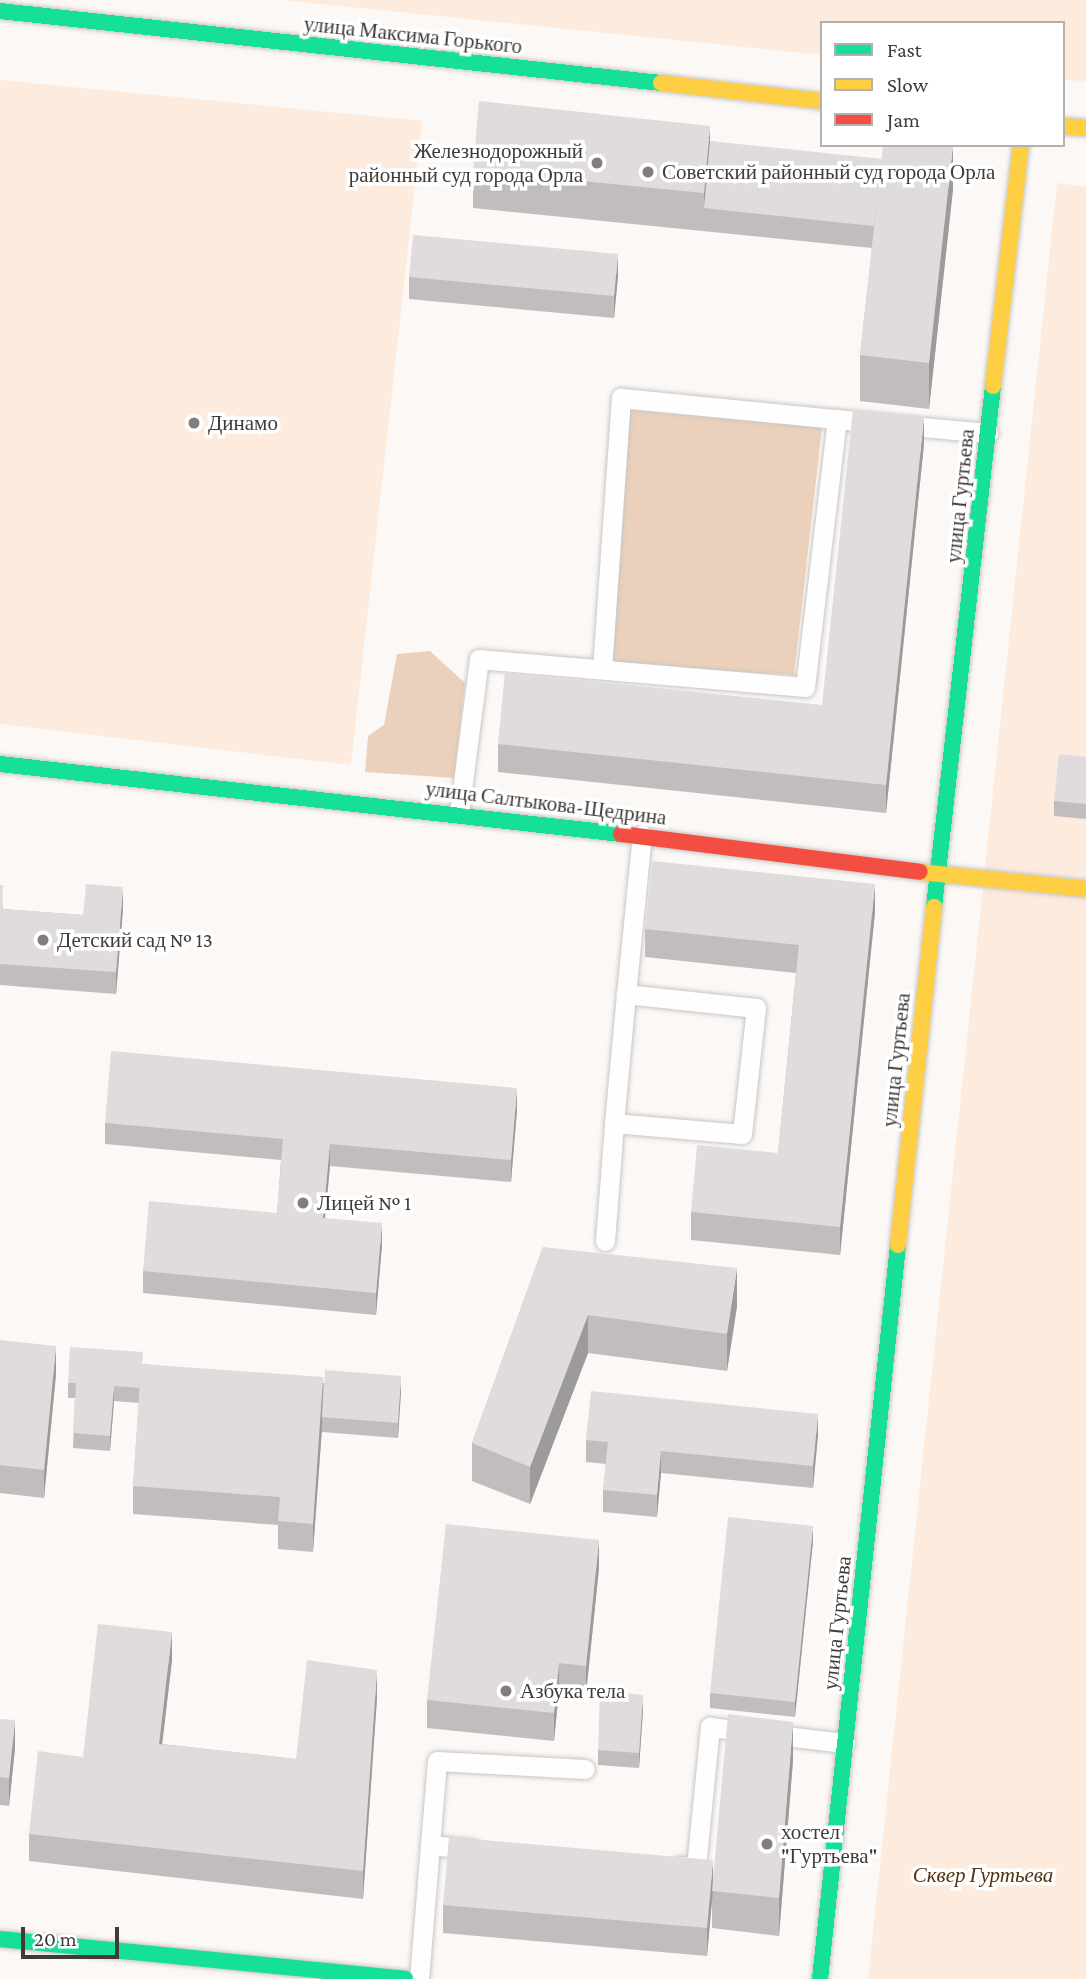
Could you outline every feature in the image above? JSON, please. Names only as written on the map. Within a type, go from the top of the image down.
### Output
[{"type":"street","name":"улица Максима Горького","points":[[0,11],[820,101]]},
{"type":"street","points":[[1065,126],[1086,128]]},
{"type":"street","name":"улица Гуртьева","points":[[820,1979],[938,873],[1021,147]]},
{"type":"street","name":"улица Салтыкова-Щедрина","points":[[0,764],[459,813],[1086,889]]},
{"type":"street","points":[[0,1939],[214,1970],[405,1979]]},
{"type":"lane","points":[[602,669],[621,398],[988,433]]},
{"type":"lane","points":[[459,813],[479,659],[805,687],[836,419]]},
{"type":"lane","points":[[605,1241],[642,835]]},
{"type":"lane","points":[[614,1123],[742,1134],[756,1008],[626,994]]},
{"type":"lane","points":[[656,1864],[696,1867],[710,1727],[845,1743]]},
{"type":"lane","points":[[419,1979],[437,1761],[585,1769]]},
{"type":"lane","points":[[430,1845],[496,1851]]},
{"type":"green space","points":[[282,0],[1086,0],[1086,82],[1065,79],[1065,21],[820,21],[820,55]]},
{"type":"green space","name":"Динамо","points":[[0,80],[422,121],[351,765],[0,724]]},
{"type":"green space","name":"Сквер Гуртьева","points":[[1057,183],[1086,187],[1086,1979],[868,1979]]},
{"type":"shaded area","points":[[628,410],[822,427],[794,675],[611,664]]},
{"type":"shaded area","points":[[430,651],[465,683],[454,778],[365,772],[368,736],[384,725],[397,654]]},
{"type":"building","points":[[479,101],[710,126],[704,193],[473,170]]},
{"type":"building","points":[[710,141],[882,159],[874,226],[704,208]]},
{"type":"building","points":[[883,147],[953,147],[929,363],[860,355]]},
{"type":"building","points":[[413,235],[618,254],[614,296],[409,277]]},
{"type":"building","points":[[853,409],[924,417],[886,785],[498,744],[505,672],[822,705]]},
{"type":"building","points":[[1059,754],[1086,757],[1086,804],[1054,801]]},
{"type":"building","points":[[652,861],[875,884],[840,1227],[691,1212],[697,1145],[778,1153],[799,945],[645,929]]},
{"type":"building","points":[[86,884],[123,887],[116,972],[0,964],[0,885],[3,885],[2,909],[83,915]]},
{"type":"building","name":"Лицей № 1","points":[[111,1051],[517,1088],[511,1160],[330,1144],[323,1218],[382,1223],[376,1293],[143,1271],[149,1201],[277,1213],[283,1139],[105,1123]]},
{"type":"building","points":[[543,1247],[737,1268],[727,1334],[588,1315],[530,1467],[472,1443]]},
{"type":"building","points":[[0,1340],[56,1346],[44,1470],[0,1465]]},
{"type":"building","points":[[70,1347],[143,1352],[140,1388],[114,1386],[110,1436],[73,1433],[76,1383],[68,1383]]},
{"type":"building","points":[[141,1364],[323,1377],[313,1524],[278,1521],[280,1497],[133,1486]]},
{"type":"building","points":[[325,1370],[401,1376],[398,1423],[322,1417]]},
{"type":"building","points":[[591,1391],[818,1414],[813,1466],[661,1451],[657,1495],[603,1490],[608,1442],[586,1440]]},
{"type":"building","points":[[728,1517],[813,1526],[795,1702],[710,1693]]},
{"type":"building","points":[[446,1524],[599,1540],[586,1666],[559,1663],[554,1713],[427,1700]]},
{"type":"building","points":[[98,1624],[172,1632],[159,1744],[296,1759],[307,1660],[377,1670],[363,1871],[29,1834],[38,1751],[83,1757]]},
{"type":"building","points":[[600,1691],[643,1695],[639,1753],[598,1750]]},
{"type":"building","points":[[728,1714],[793,1722],[779,1898],[712,1891]]},
{"type":"building","points":[[0,1719],[15,1720],[9,1778],[0,1777]]},
{"type":"building","points":[[449,1837],[713,1860],[707,1928],[443,1905]]},
{"type":"traffic: fast","points":[[0,11],[661,83]]},
{"type":"traffic: fast","points":[[934,907],[993,386]]},
{"type":"traffic: fast","points":[[0,764],[621,834]]},
{"type":"traffic: fast","points":[[820,1979],[898,1245]]},
{"type":"traffic: fast","points":[[0,1939],[405,1979]]},
{"type":"traffic: slow","points":[[661,83],[820,101]]},
{"type":"traffic: slow","points":[[1065,126],[1086,128]]},
{"type":"traffic: slow","points":[[993,386],[1021,147]]},
{"type":"traffic: slow","points":[[920,872],[1086,889]]},
{"type":"traffic: slow","points":[[898,1245],[934,907]]},
{"type":"traffic: jam","points":[[621,834],[920,872]]},
{"type":"place","name":"Железнодорожный районный суд города Орла","points":[[597,163]]},
{"type":"place","name":"Советский районный суд города Орла","points":[[648,172]]},
{"type":"place","name":"Динамо","points":[[194,423]]},
{"type":"place","name":"Детский сад № 13","points":[[43,940]]},
{"type":"place","name":"Лицей № 1","points":[[303,1203]]},
{"type":"place","name":"Азбука тела","points":[[506,1691]]},
{"type":"place","name":"хостел \"Гуртьева\"","points":[[767,1844]]}]
